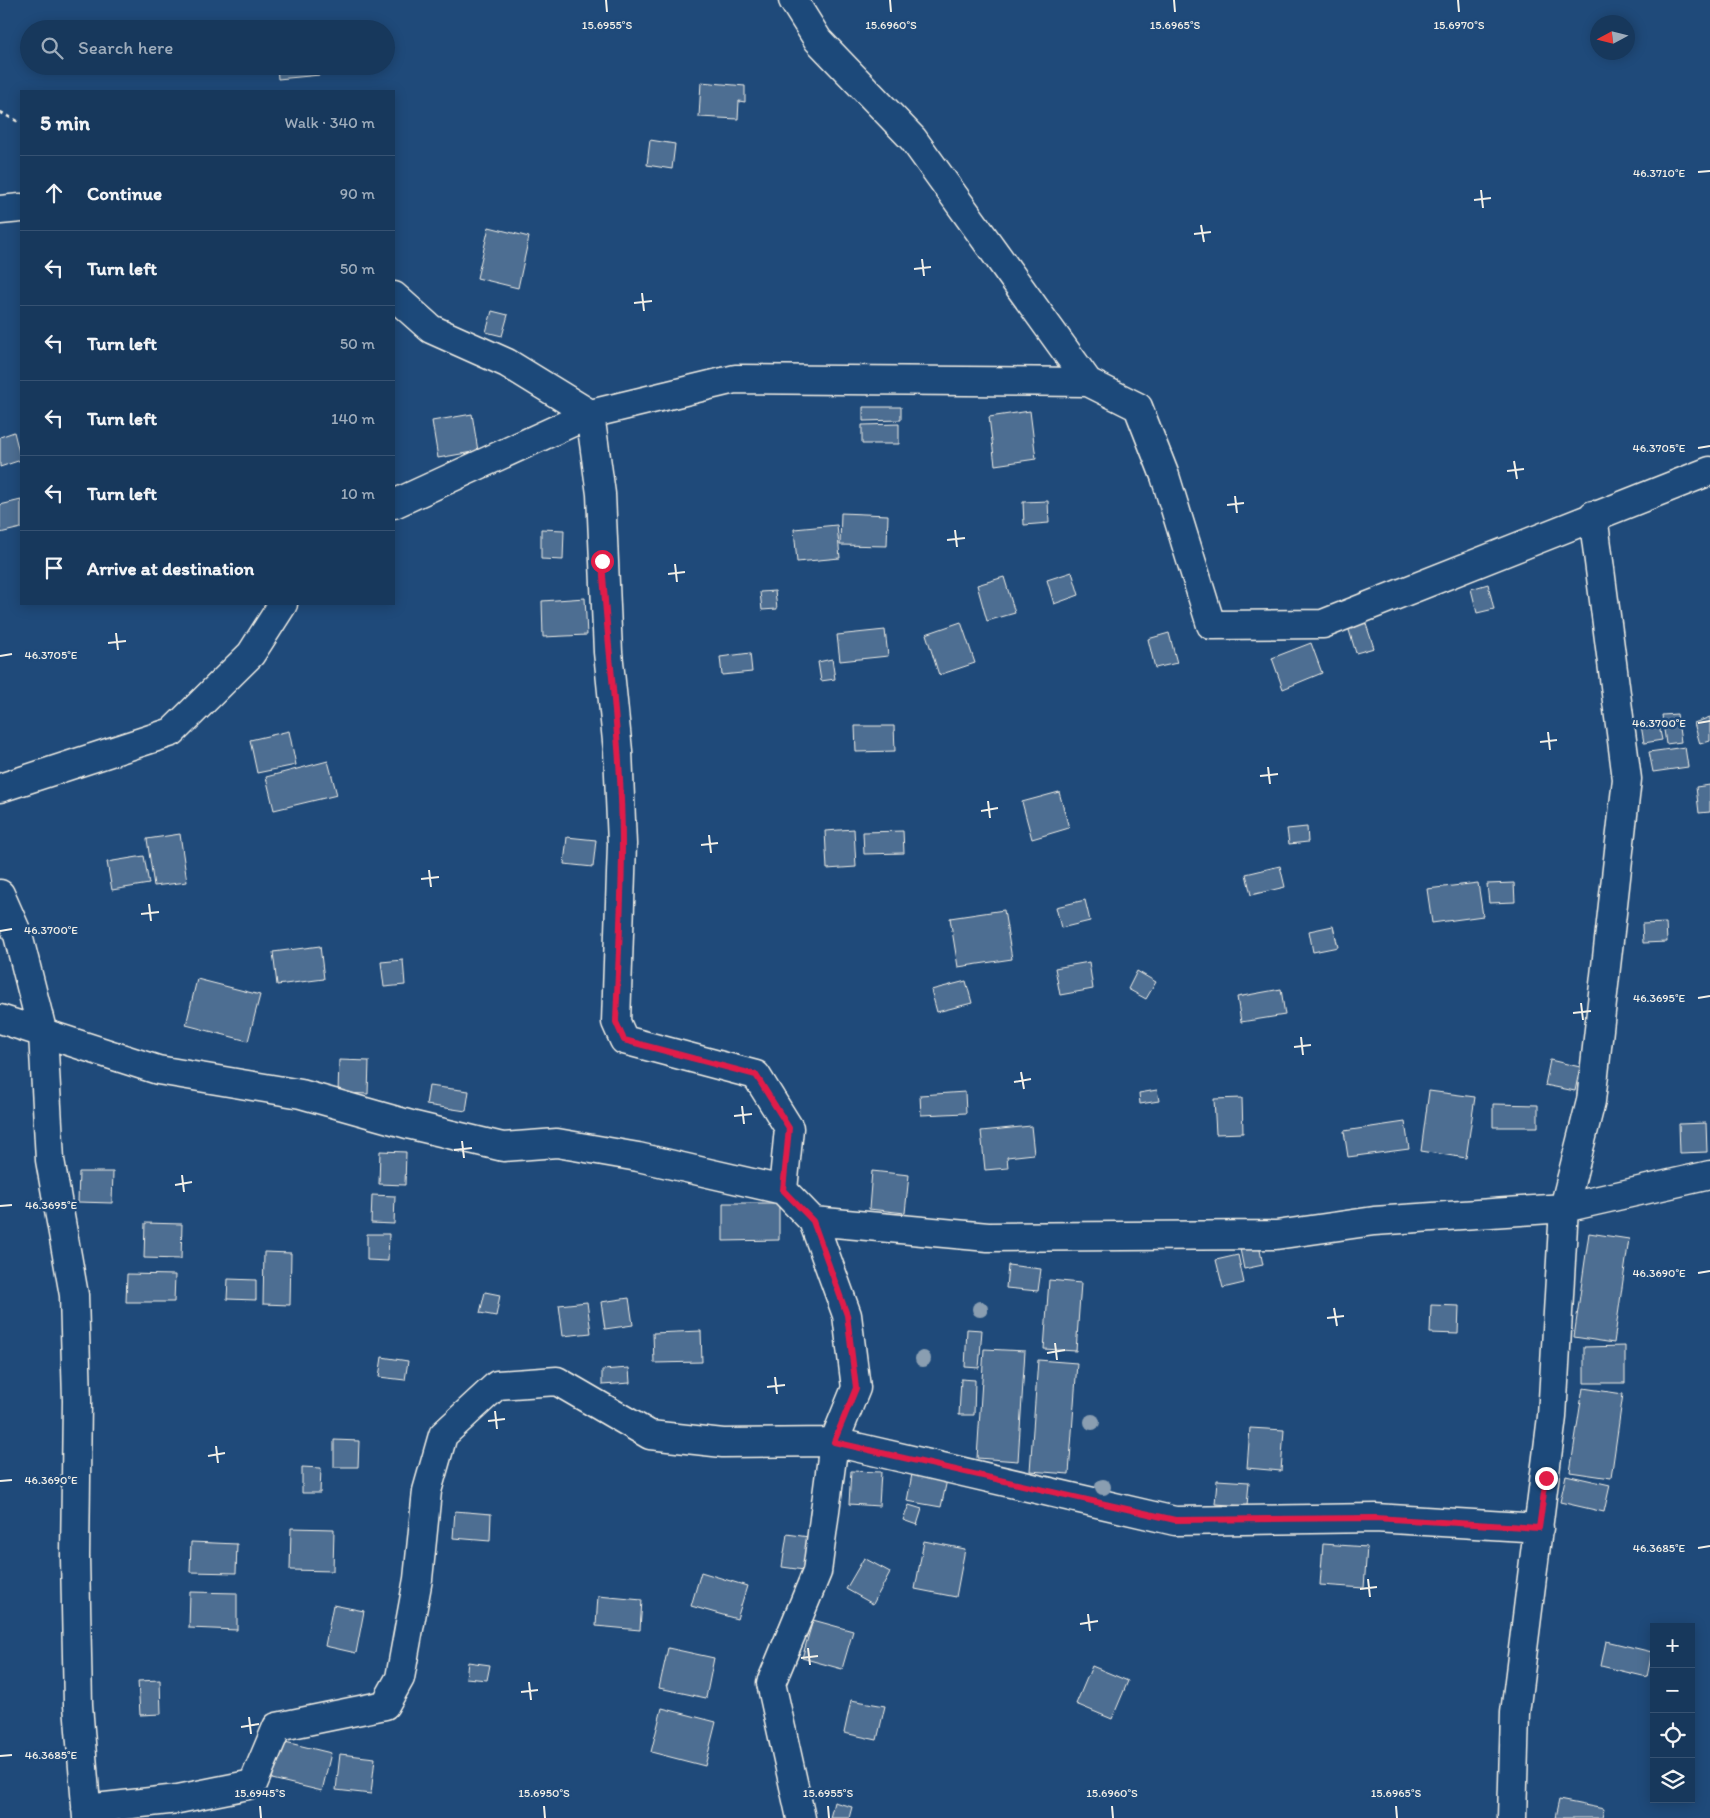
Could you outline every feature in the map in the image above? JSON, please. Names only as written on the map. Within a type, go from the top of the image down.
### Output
[{"type":"street","points":[[793,0],[818,40],[913,140],[1088,382]]},
{"type":"street","points":[[0,210],[20,208]]},
{"type":"street","points":[[395,297],[431,328],[507,363],[590,414]]},
{"type":"street","points":[[395,504],[590,414],[735,379],[1088,382],[1138,407],[1165,476],[1211,625],[1322,624],[1593,515],[1710,471]]},
{"type":"street","points":[[590,414],[601,494],[607,643],[618,751],[621,826],[616,1022],[624,1040],[756,1075],[789,1128],[783,1190]]},
{"type":"street","points":[[1512,1818],[1515,1713],[1552,1416],[1564,1208],[1591,1101],[1627,779],[1593,515]]},
{"type":"street","points":[[0,788],[172,732],[251,654],[282,605]]},
{"type":"street","points":[[0,894],[18,935],[43,1034],[50,1160],[74,1295],[77,1401],[75,1557],[78,1695],[87,1814],[253,1784],[277,1727],[385,1705],[400,1678],[418,1579],[427,1491],[443,1435],[497,1385],[557,1381],[650,1435],[723,1444],[834,1442],[1175,1520],[1375,1518],[1539,1528]]},
{"type":"street","points":[[0,1019],[158,1070],[301,1094],[411,1125],[503,1147],[557,1143],[638,1157],[783,1190],[813,1221],[847,1315],[856,1388],[834,1442],[817,1572],[771,1684],[801,1818]]},
{"type":"street","points":[[813,1221],[988,1237],[1276,1235],[1374,1221],[1564,1208],[1710,1175]]},
{"type":"path","points":[[0,112],[20,122]]},
{"type":"building","points":[[278,75],[320,75],[278,79]]},
{"type":"building","points":[[701,82],[745,86],[745,102],[739,101],[738,119],[699,117]]},
{"type":"building","points":[[650,140],[675,144],[672,169],[647,165]]},
{"type":"building","points":[[489,227],[529,237],[518,288],[477,278]]},
{"type":"building","points":[[492,311],[508,315],[502,336],[486,332]]},
{"type":"building","points":[[863,407],[901,407],[901,420],[863,421]]},
{"type":"building","points":[[1030,411],[1036,459],[995,465],[989,417]]},
{"type":"building","points":[[472,414],[478,451],[438,458],[432,421]]},
{"type":"building","points":[[899,424],[899,444],[862,444],[862,425]]},
{"type":"building","points":[[14,432],[20,460],[0,467],[0,437]]},
{"type":"building","points":[[20,500],[20,528],[0,533],[0,505]]},
{"type":"building","points":[[1048,501],[1049,523],[1024,525],[1023,502]]},
{"type":"building","points":[[841,513],[888,515],[887,546],[840,545]]},
{"type":"building","points":[[837,525],[840,558],[797,562],[794,529]]},
{"type":"building","points":[[541,529],[564,530],[563,560],[541,559]]},
{"type":"building","points":[[1072,572],[1079,595],[1054,604],[1047,580]]},
{"type":"building","points":[[1004,577],[1015,613],[987,621],[977,585]]},
{"type":"building","points":[[1488,584],[1494,609],[1477,613],[1471,589]]},
{"type":"building","points":[[775,591],[777,609],[762,610],[760,592]]},
{"type":"building","points":[[585,598],[587,635],[543,637],[542,601]]},
{"type":"building","points":[[1365,621],[1374,648],[1356,653],[1348,627]]},
{"type":"building","points":[[961,622],[975,663],[939,675],[926,634]]},
{"type":"building","points":[[885,630],[888,656],[840,661],[837,635]]},
{"type":"building","points":[[1169,633],[1177,663],[1155,668],[1148,639]]},
{"type":"building","points":[[1311,643],[1322,673],[1283,689],[1272,658]]},
{"type":"building","points":[[750,653],[752,672],[722,675],[720,657]]},
{"type":"building","points":[[832,659],[835,679],[821,681],[818,662]]},
{"type":"building","points":[[1677,714],[1681,742],[1666,744],[1662,715]]},
{"type":"building","points":[[1710,717],[1710,741],[1700,744],[1694,723]]},
{"type":"building","points":[[1658,721],[1662,740],[1644,743],[1641,725]]},
{"type":"building","points":[[855,726],[894,726],[895,751],[856,752]]},
{"type":"building","points":[[289,731],[296,765],[257,773],[250,740]]},
{"type":"building","points":[[1685,747],[1688,767],[1653,772],[1649,752]]},
{"type":"building","points":[[328,761],[337,795],[274,810],[266,777]]},
{"type":"building","points":[[1710,785],[1710,812],[1699,813],[1696,787]]},
{"type":"building","points":[[1059,792],[1069,828],[1032,839],[1022,802]]},
{"type":"building","points":[[1307,827],[1308,842],[1289,844],[1287,829]]},
{"type":"building","points":[[854,829],[856,867],[827,869],[825,831]]},
{"type":"building","points":[[903,831],[904,853],[864,854],[863,832]]},
{"type":"building","points":[[180,834],[187,882],[154,886],[147,839]]},
{"type":"building","points":[[567,837],[596,840],[593,867],[564,864]]},
{"type":"building","points":[[144,856],[149,884],[112,890],[107,862]]},
{"type":"building","points":[[1280,866],[1285,887],[1251,895],[1246,874]]},
{"type":"building","points":[[1478,883],[1483,916],[1432,923],[1427,889]]},
{"type":"building","points":[[1514,883],[1515,902],[1489,903],[1487,884]]},
{"type":"building","points":[[1085,900],[1090,921],[1061,928],[1056,907]]},
{"type":"building","points":[[1004,910],[1012,959],[958,967],[950,918]]},
{"type":"building","points":[[1666,923],[1667,942],[1643,943],[1642,924]]},
{"type":"building","points":[[1333,926],[1338,947],[1313,952],[1309,931]]},
{"type":"building","points":[[320,946],[324,979],[277,985],[273,952]]},
{"type":"building","points":[[403,960],[405,985],[384,987],[381,962]]},
{"type":"building","points":[[1089,962],[1093,989],[1060,995],[1055,968]]},
{"type":"building","points":[[1137,971],[1156,982],[1146,999],[1128,989]]},
{"type":"building","points":[[197,979],[260,995],[248,1041],[186,1025]]},
{"type":"building","points":[[966,981],[972,1003],[937,1012],[931,990]]},
{"type":"building","points":[[1281,989],[1285,1015],[1241,1022],[1237,997]]},
{"type":"building","points":[[339,1060],[369,1061],[368,1094],[338,1093]]},
{"type":"building","points":[[1550,1060],[1580,1067],[1575,1091],[1545,1085]]},
{"type":"building","points":[[429,1086],[469,1091],[466,1111],[426,1105]]},
{"type":"building","points":[[1157,1090],[1159,1101],[1140,1104],[1139,1093]]},
{"type":"building","points":[[1429,1091],[1475,1097],[1466,1158],[1421,1151]]},
{"type":"building","points":[[965,1092],[966,1113],[921,1115],[920,1095]]},
{"type":"building","points":[[1242,1098],[1243,1133],[1216,1134],[1214,1099]]},
{"type":"building","points":[[1493,1104],[1538,1105],[1538,1127],[1493,1127]]},
{"type":"building","points":[[1405,1122],[1409,1149],[1348,1157],[1344,1131]]},
{"type":"building","points":[[1706,1123],[1707,1152],[1680,1153],[1679,1124]]},
{"type":"building","points":[[1031,1126],[1034,1154],[1007,1157],[1008,1168],[985,1170],[981,1131]]},
{"type":"building","points":[[380,1151],[406,1152],[405,1185],[379,1184]]},
{"type":"building","points":[[872,1171],[909,1175],[905,1213],[869,1209]]},
{"type":"building","points":[[79,1172],[113,1172],[112,1203],[78,1202]]},
{"type":"building","points":[[372,1195],[395,1196],[394,1224],[371,1223]]},
{"type":"building","points":[[723,1203],[779,1203],[779,1240],[723,1241]]},
{"type":"building","points":[[145,1223],[182,1224],[181,1259],[144,1258]]},
{"type":"building","points":[[1589,1233],[1629,1239],[1614,1343],[1574,1337]]},
{"type":"building","points":[[367,1234],[389,1234],[388,1261],[367,1260]]},
{"type":"building","points":[[1259,1245],[1263,1265],[1244,1269],[1240,1249]]},
{"type":"building","points":[[264,1252],[291,1253],[290,1305],[263,1304]]},
{"type":"building","points":[[1238,1255],[1244,1283],[1223,1288],[1216,1260]]},
{"type":"building","points":[[1008,1265],[1041,1269],[1038,1291],[1006,1288]]},
{"type":"building","points":[[127,1274],[175,1275],[174,1302],[126,1302]]},
{"type":"building","points":[[228,1279],[256,1280],[256,1300],[227,1299]]},
{"type":"building","points":[[1049,1280],[1081,1283],[1076,1351],[1044,1349]]},
{"type":"building","points":[[485,1292],[500,1295],[496,1316],[480,1313]]},
{"type":"building","points":[[629,1298],[633,1325],[605,1329],[601,1302]]},
{"type":"building","points":[[587,1302],[591,1333],[563,1336],[559,1305]]},
{"type":"building","points":[[1431,1305],[1459,1306],[1458,1334],[1430,1333]]},
{"type":"building","points":[[967,1329],[982,1330],[979,1368],[965,1367]]},
{"type":"building","points":[[701,1331],[702,1362],[654,1363],[653,1333]]},
{"type":"building","points":[[1625,1346],[1625,1383],[1584,1383],[1584,1347]]},
{"type":"building","points":[[984,1349],[1025,1351],[1018,1461],[977,1458]]},
{"type":"building","points":[[382,1357],[408,1361],[405,1380],[379,1377]]},
{"type":"building","points":[[1038,1360],[1077,1363],[1069,1474],[1030,1471]]},
{"type":"building","points":[[629,1368],[630,1383],[602,1385],[602,1370]]},
{"type":"building","points":[[961,1379],[975,1380],[974,1415],[959,1415]]},
{"type":"building","points":[[1583,1388],[1623,1394],[1611,1478],[1570,1472]]},
{"type":"building","points":[[1250,1428],[1284,1430],[1281,1471],[1247,1468]]},
{"type":"building","points":[[334,1440],[359,1441],[358,1467],[334,1467]]},
{"type":"building","points":[[302,1467],[321,1468],[320,1493],[302,1493]]},
{"type":"building","points":[[851,1471],[881,1472],[879,1506],[849,1504]]},
{"type":"building","points":[[912,1474],[947,1480],[941,1507],[907,1501]]},
{"type":"building","points":[[1566,1475],[1610,1485],[1604,1512],[1560,1502]]},
{"type":"building","points":[[1217,1480],[1249,1482],[1247,1506],[1215,1504]]},
{"type":"building","points":[[909,1505],[922,1509],[917,1525],[903,1520]]},
{"type":"building","points":[[455,1511],[491,1514],[490,1541],[453,1538]]},
{"type":"building","points":[[291,1528],[334,1529],[333,1571],[290,1570]]},
{"type":"building","points":[[787,1534],[809,1537],[804,1570],[782,1567]]},
{"type":"building","points":[[924,1541],[965,1549],[956,1597],[915,1589]]},
{"type":"building","points":[[191,1542],[237,1544],[236,1573],[190,1572]]},
{"type":"building","points":[[1323,1544],[1367,1547],[1364,1588],[1320,1585]]},
{"type":"building","points":[[864,1558],[890,1572],[873,1604],[846,1589]]},
{"type":"building","points":[[701,1572],[747,1586],[737,1619],[691,1606]]},
{"type":"building","points":[[190,1592],[237,1593],[237,1630],[189,1628]]},
{"type":"building","points":[[598,1596],[642,1600],[640,1630],[596,1626]]},
{"type":"building","points":[[333,1605],[364,1611],[356,1653],[325,1646]]},
{"type":"building","points":[[813,1620],[853,1631],[842,1669],[802,1658]]},
{"type":"building","points":[[1606,1641],[1650,1652],[1647,1677],[1601,1666]]},
{"type":"building","points":[[668,1648],[714,1658],[706,1698],[659,1688]]},
{"type":"building","points":[[468,1662],[490,1665],[487,1680],[466,1678]]},
{"type":"building","points":[[1092,1666],[1128,1681],[1112,1719],[1076,1704]]},
{"type":"building","points":[[160,1680],[161,1714],[140,1715],[138,1681]]},
{"type":"building","points":[[851,1700],[885,1706],[877,1740],[844,1733]]},
{"type":"building","points":[[662,1708],[716,1722],[705,1766],[651,1752]]},
{"type":"building","points":[[281,1741],[331,1753],[322,1791],[272,1779]]},
{"type":"building","points":[[340,1754],[375,1758],[371,1794],[336,1790]]},
{"type":"building","points":[[1559,1800],[1604,1809],[1602,1818],[1555,1818]]},
{"type":"building","points":[[834,1802],[852,1807],[849,1818],[830,1818]]},
{"type":"route","points":[[602,561],[608,652],[618,751],[622,844],[616,1022],[624,1040],[756,1075],[789,1128],[783,1190],[813,1221],[847,1315],[856,1388],[834,1442],[1175,1520],[1375,1518],[1539,1528],[1546,1478]]}]
